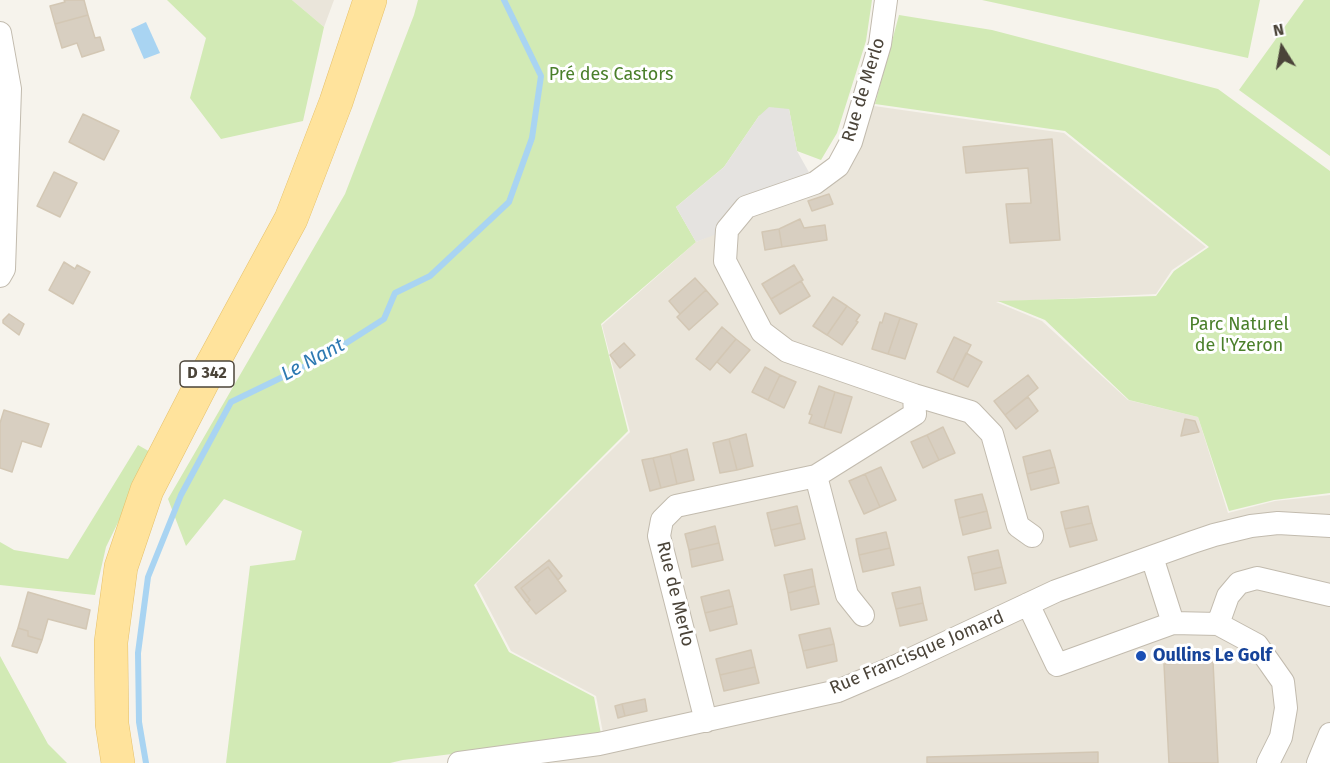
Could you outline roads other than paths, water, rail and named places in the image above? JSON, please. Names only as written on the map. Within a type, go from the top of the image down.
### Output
[{"type":"main road","name":"D 342","points":[[118,763],[112,724],[111,642],[121,567],[147,490],[291,219],[336,102],[370,0]]},
{"type":"street","name":"Rue de Merlo","points":[[886,0],[880,44],[851,142],[838,166],[816,183],[746,207],[727,230],[725,261],[762,332],[787,351],[914,395],[971,412],[992,434],[1018,526],[1032,536]]},
{"type":"street","points":[[0,33],[10,89],[4,269],[0,276]]},
{"type":"street","name":"Rue de Merlo","points":[[706,721],[659,536],[662,520],[676,506],[816,476],[915,414],[914,395]]},
{"type":"street","points":[[816,476],[847,595],[863,615]]},
{"type":"street","name":"Rue Francisque Jomard","points":[[459,763],[599,744],[838,691],[1092,577],[1214,535],[1251,526],[1278,523],[1330,526]]},
{"type":"street","points":[[1152,557],[1173,623]]},
{"type":"street","points":[[1218,624],[1228,596],[1239,583],[1257,578],[1330,595]]},
{"type":"street","points":[[1028,604],[1057,665],[1173,623],[1218,624],[1257,645],[1283,682],[1286,708],[1281,737],[1268,763]]},
{"type":"street","points":[[1318,763],[1330,734]]},
{"type":"water","points":[[146,22],[160,53],[144,59],[131,29]]},
{"type":"waterway","name":"Le Nant","points":[[146,763],[139,722],[138,653],[148,577],[181,495],[231,402],[326,356],[384,319],[395,293],[430,276],[509,202],[532,138],[541,76],[504,0]]},
{"type":"place","name":"Oullins Le Golf","points":[[1141,656]]},
{"type":"park label","name":"Pré des Castors","points":[[611,75]]},
{"type":"park label","name":"Parc Naturel de l'Yzeron","points":[[1239,335]]}]
